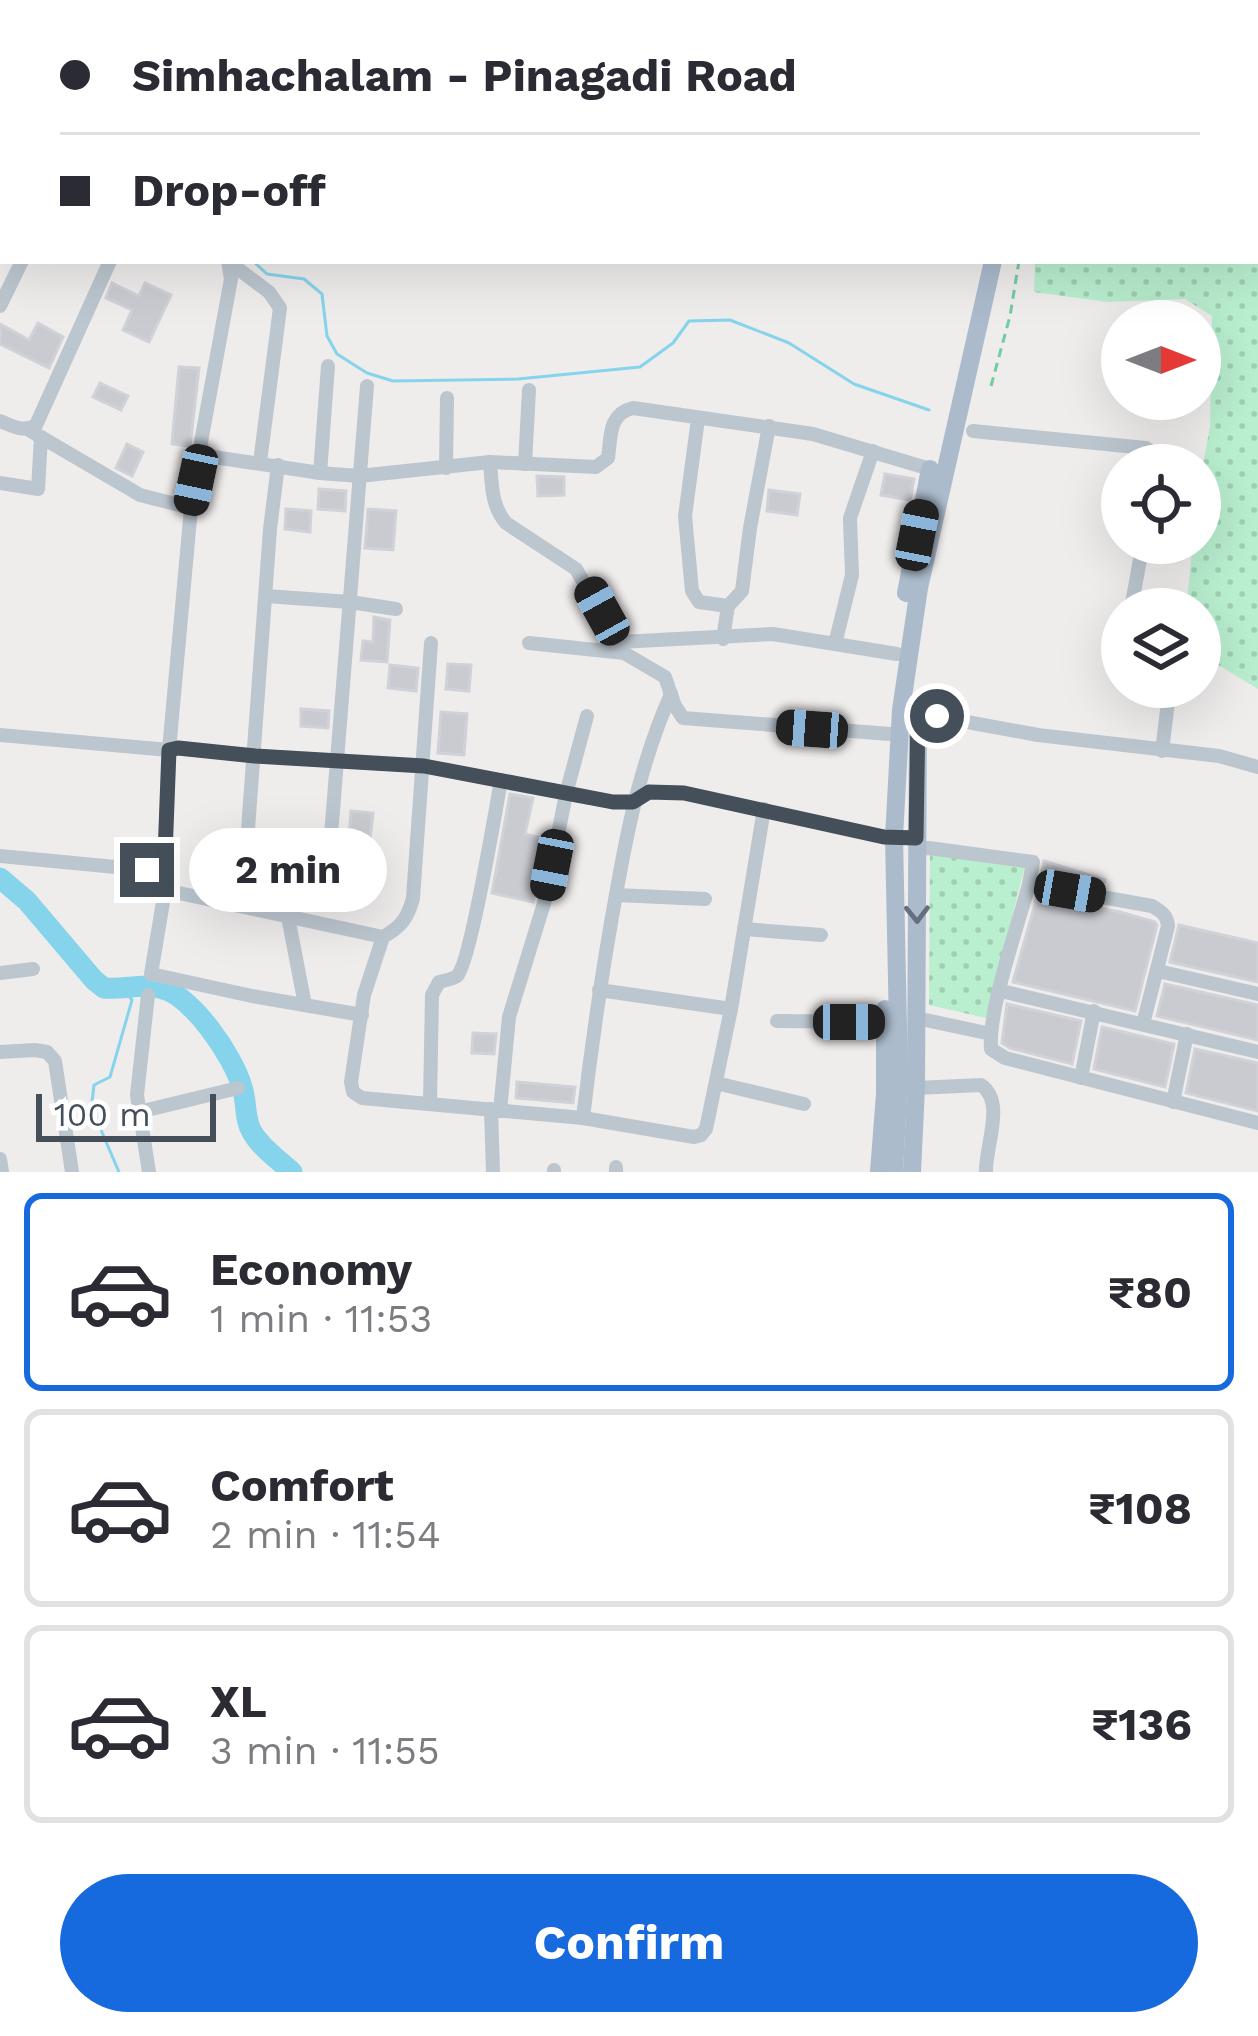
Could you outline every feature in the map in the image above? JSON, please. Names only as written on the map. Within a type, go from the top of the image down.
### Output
[{"type":"main road","points":[[894,1172],[899,1075],[889,837],[902,710],[919,587],[992,264]]},
{"type":"main road","points":[[879,1172],[885,1094],[890,734],[897,654],[930,469]]},
{"type":"main road","points":[[912,1172],[918,713]]},
{"type":"street","points":[[0,306],[21,264]]},
{"type":"street","points":[[0,483],[38,490],[36,425],[109,264]]},
{"type":"street","points":[[229,264],[231,279],[191,508],[169,750],[165,855],[160,867],[165,890],[151,974],[362,1015]]},
{"type":"street","points":[[232,264],[269,292],[280,308],[260,462]]},
{"type":"street","points":[[320,473],[328,366]]},
{"type":"street","points":[[327,885],[367,386]]},
{"type":"street","points":[[525,464],[529,390]]},
{"type":"street","points":[[446,468],[447,398]]},
{"type":"street","points":[[202,452],[359,476],[490,462],[596,467],[608,458],[613,420],[633,408],[813,434],[930,469]]},
{"type":"street","points":[[698,419],[685,500],[692,596],[699,602],[728,606]]},
{"type":"street","points":[[0,421],[35,433],[140,495],[191,508]]},
{"type":"street","points":[[723,639],[728,606],[742,591],[770,426]]},
{"type":"street","points":[[973,431],[1105,444]]},
{"type":"street","points":[[836,644],[852,575],[850,518],[873,451]]},
{"type":"street","points":[[490,462],[499,515],[576,569],[621,648],[664,677],[679,714],[688,719],[890,734]]},
{"type":"street","points":[[246,857],[278,465]]},
{"type":"street","points":[[266,596],[396,609]]},
{"type":"street","points":[[529,643],[621,648],[773,634],[897,654]]},
{"type":"street","points":[[165,890],[383,937],[401,927],[413,898],[431,644]]},
{"type":"street","points":[[583,1118],[599,991],[633,802],[671,694]]},
{"type":"street","points":[[1162,751],[1167,708]]},
{"type":"street","points":[[918,713],[1038,735],[1219,756],[1258,767]]},
{"type":"street","points":[[494,1172],[495,1110],[509,1017],[545,900],[587,716]]},
{"type":"street","points":[[0,735],[424,766],[613,802],[633,802],[664,790],[916,843],[1033,862],[1000,991],[991,1049],[997,1055],[1258,1123]]},
{"type":"street","points":[[430,1102],[433,995],[439,982],[453,978],[463,966],[501,780]]},
{"type":"street","points":[[383,937],[364,995],[351,1082],[353,1092],[362,1098],[583,1118],[701,1135],[731,1010],[764,809]]},
{"type":"street","points":[[3,854],[147,870],[160,867]]},
{"type":"street","points":[[1029,884],[1152,906],[1167,918],[1144,1024]]},
{"type":"street","points":[[616,895],[705,899]]},
{"type":"street","points":[[288,917],[304,1005]]},
{"type":"street","points":[[744,928],[821,935]]},
{"type":"street","points":[[0,973],[33,969]]},
{"type":"street","points":[[1158,971],[1258,994]]},
{"type":"street","points":[[599,991],[731,1010]]},
{"type":"street","points":[[1000,991],[1258,1052]]},
{"type":"street","points":[[148,995],[137,1095],[149,1172]]},
{"type":"street","points":[[1081,1078],[1094,1011]]},
{"type":"street","points":[[916,1018],[992,1034]]},
{"type":"street","points":[[777,1022],[885,1022]]},
{"type":"street","points":[[1173,1102],[1187,1034]]},
{"type":"street","points":[[0,1052],[35,1050],[47,1052],[55,1061],[72,1172]]},
{"type":"street","points":[[716,1083],[804,1104]]},
{"type":"street","points":[[916,1088],[981,1085],[988,1089],[994,1109],[986,1172]]},
{"type":"street","points":[[139,1112],[238,1088]]},
{"type":"street","points":[[0,1159],[2,1172]]},
{"type":"path","points":[[991,386],[1019,264]]},
{"type":"green space","points":[[1035,264],[1258,264],[1258,689],[1221,667],[1221,588],[1188,588],[1191,564],[1221,564],[1221,444],[1207,444],[1210,420],[1221,420],[1221,300],[1101,301],[1034,292]]},
{"type":"green space","points":[[930,853],[1025,866],[986,1018],[929,1005]]},
{"type":"building","points":[[112,283],[139,296],[145,283],[171,295],[149,342],[123,330],[132,310],[106,298]]},
{"type":"building","points":[[38,323],[63,337],[49,368],[0,344],[0,324],[29,340]]},
{"type":"building","points":[[179,367],[199,368],[190,446],[172,444]]},
{"type":"building","points":[[100,383],[128,396],[121,410],[93,397]]},
{"type":"building","points":[[127,444],[143,452],[132,476],[116,468]]},
{"type":"building","points":[[885,474],[914,479],[910,500],[881,495]]},
{"type":"building","points":[[537,476],[564,477],[564,495],[538,496]]},
{"type":"building","points":[[319,489],[346,491],[345,511],[318,509]]},
{"type":"building","points":[[769,490],[800,494],[797,515],[767,511]]},
{"type":"building","points":[[286,509],[311,511],[310,532],[285,529]]},
{"type":"building","points":[[368,509],[396,511],[393,550],[365,548]]},
{"type":"building","points":[[374,617],[390,620],[387,662],[361,660],[363,641],[373,642]]},
{"type":"building","points":[[448,664],[471,665],[469,691],[446,689]]},
{"type":"building","points":[[390,665],[418,668],[416,691],[388,688]]},
{"type":"building","points":[[301,709],[329,711],[328,728],[301,726]]},
{"type":"building","points":[[441,712],[467,714],[464,755],[438,753]]},
{"type":"building","points":[[510,794],[533,798],[525,834],[546,839],[533,902],[492,893]]},
{"type":"building","points":[[351,811],[373,813],[370,839],[349,837]]},
{"type":"building","points":[[1044,861],[1105,880],[1103,886],[1042,875]]},
{"type":"building","points":[[1037,897],[1155,922],[1135,1011],[1013,982]]},
{"type":"building","points":[[1179,925],[1258,943],[1258,982],[1170,962]]},
{"type":"building","points":[[1165,984],[1258,1005],[1258,1040],[1157,1016]]},
{"type":"building","points":[[1007,1004],[1081,1021],[1072,1064],[1002,1043]]},
{"type":"building","points":[[1102,1027],[1174,1044],[1165,1087],[1094,1069]]},
{"type":"building","points":[[473,1033],[496,1034],[494,1054],[472,1053]]},
{"type":"building","points":[[1195,1049],[1258,1063],[1258,1111],[1186,1093]]},
{"type":"building","points":[[517,1082],[575,1087],[573,1103],[516,1098]]},
{"type":"waterway","points":[[256,264],[267,274],[304,279],[322,294],[327,336],[337,354],[367,373],[393,381],[518,379],[640,367],[673,343],[689,321],[730,320],[789,343],[854,384],[929,410]]},
{"type":"waterway","points":[[0,878],[27,901],[104,988],[160,988],[198,1014],[237,1074],[252,1132],[292,1172]]},
{"type":"waterway","points":[[119,1172],[92,1102],[94,1085],[110,1077],[132,1000],[122,987]]},
{"type":"route","points":[[147,870],[160,867],[165,855],[167,765],[169,750],[178,748],[424,766],[613,802],[633,802],[664,790],[884,837],[916,838],[918,713],[937,716]]}]
